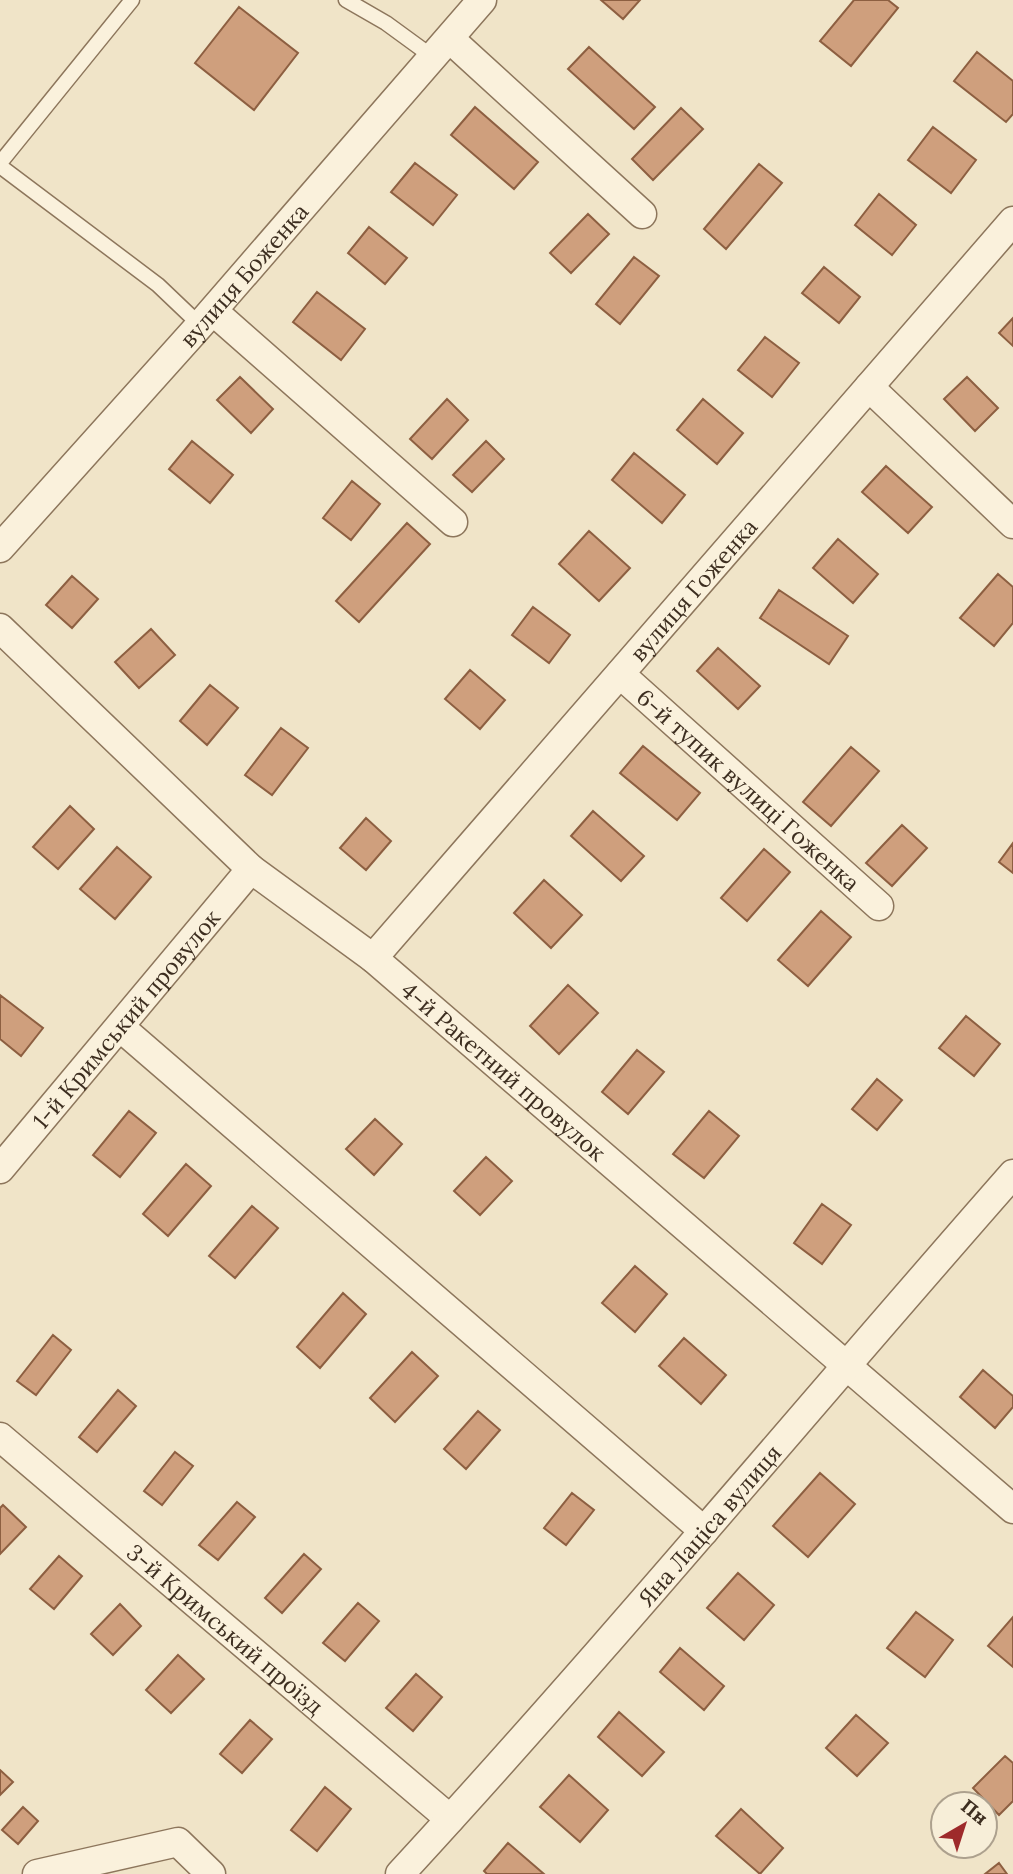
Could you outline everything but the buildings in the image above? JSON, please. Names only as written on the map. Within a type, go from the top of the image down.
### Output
[{"type":"street","name":"вулиця Боженка","points":[[0,548],[207,318],[482,0]]},
{"type":"street","points":[[442,48],[642,214]]},
{"type":"street","name":"вулиця Гоженка","points":[[373,958],[1013,221]]},
{"type":"street","points":[[207,318],[453,522]]},
{"type":"street","points":[[869,387],[1013,524]]},
{"type":"street","name":"4-й Ракетний провулок","points":[[0,628],[251,869],[373,958],[1013,1509]]},
{"type":"street","name":"6-й тупик вулиці Гоженка","points":[[620,674],[880,906]]},
{"type":"street","name":"1-й Кримський провулок","points":[[0,1170],[251,869]]},
{"type":"street","points":[[120,1027],[704,1531]]},
{"type":"street","name":"Яна Лаціса вулиця","points":[[400,1874],[704,1531],[1013,1174]]},
{"type":"street","name":"3-й Кримський проїзд","points":[[0,1437],[450,1819]]},
{"type":"street","points":[[37,1874],[178,1842],[211,1874]]},
{"type":"lane","points":[[132,0],[0,165],[158,285],[207,318]]},
{"type":"lane","points":[[346,0],[386,23],[442,48]]}]
